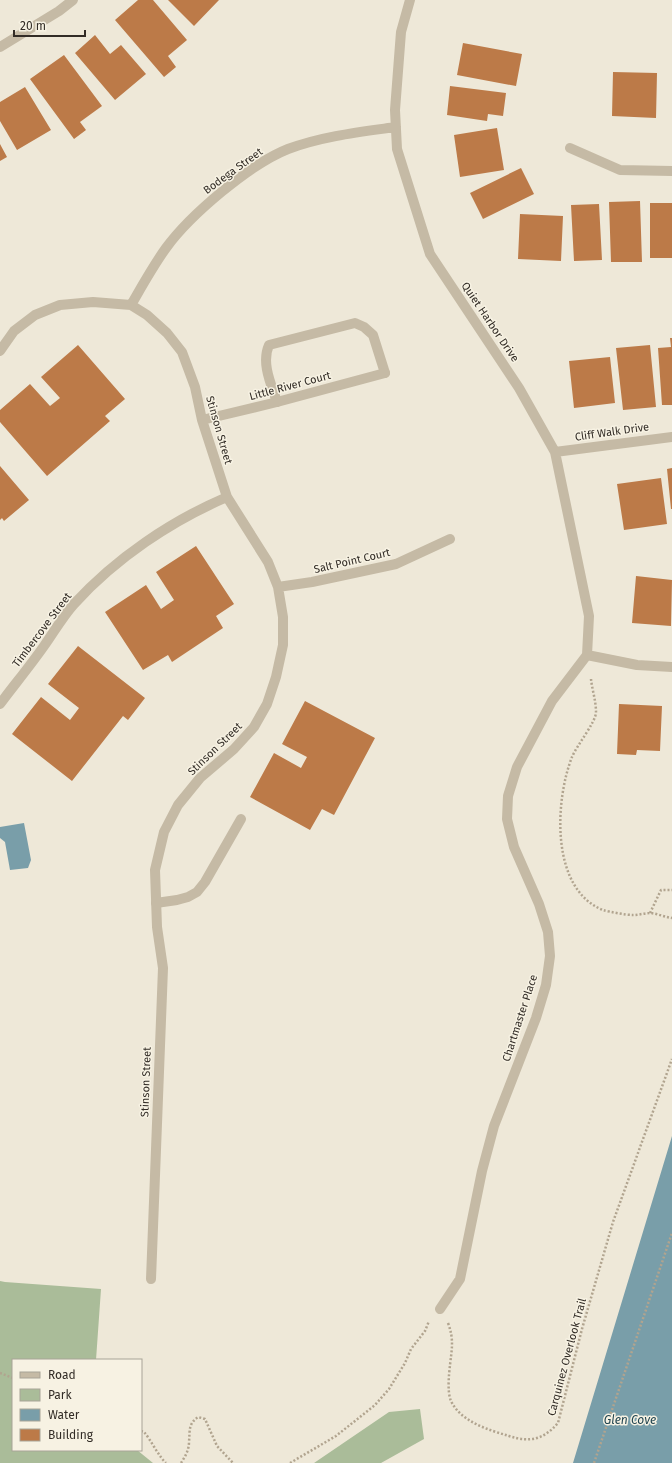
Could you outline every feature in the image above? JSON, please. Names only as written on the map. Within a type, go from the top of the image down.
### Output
[{"type":"street","points":[[0,47],[59,12],[73,0]]},
{"type":"street","name":"Quiet Harbor Drive","points":[[410,0],[401,32],[394,110],[397,149],[430,254],[519,388],[555,452],[589,616],[587,655]]},
{"type":"street","name":"Bodega Street","points":[[131,305],[160,257],[184,227],[212,201],[258,165],[288,149],[324,138],[396,127]]},
{"type":"street","points":[[570,148],[620,170],[672,171]]},
{"type":"street","name":"Stinson Street","points":[[0,351],[14,331],[35,315],[60,305],[92,302],[131,305],[147,315],[167,333],[182,352],[195,387],[202,420],[227,497],[268,562],[278,587],[283,617],[283,645],[276,677],[267,704],[254,727],[234,749],[200,778],[178,805],[164,832],[155,870],[157,927],[163,968],[151,1279]]},
{"type":"street","name":"Little River Court","points":[[202,420],[276,402],[385,373],[373,335],[364,327],[355,323],[269,345],[266,352],[265,362],[276,402]]},
{"type":"street","name":"Cliff Walk Drive","points":[[555,452],[672,437]]},
{"type":"street","name":"Timbercove Street","points":[[0,704],[74,605],[108,571],[154,536],[200,509],[227,497]]},
{"type":"street","name":"Salt Point Court","points":[[278,587],[312,582],[396,564],[450,539]]},
{"type":"street","points":[[587,655],[637,666],[672,667]]},
{"type":"street","name":"Chartmaster Place","points":[[440,1309],[460,1279],[482,1172],[494,1126],[536,1018],[546,985],[550,956],[548,932],[539,904],[514,847],[507,819],[508,796],[517,767],[552,702],[587,655]]},
{"type":"street","points":[[156,903],[177,900],[198,892],[241,819]]},
{"type":"path","points":[[587,655],[596,713],[572,756],[564,783],[561,807],[561,837],[564,861],[575,888],[588,900],[603,910],[632,915],[650,913],[672,918]]},
{"type":"path","points":[[650,913],[661,890],[672,890]]},
{"type":"path","name":"Carquinez Overlook Trail","points":[[440,1309],[448,1324],[453,1340],[449,1379],[450,1400],[456,1409],[467,1418],[489,1430],[519,1439],[540,1438],[550,1432],[558,1422],[582,1329],[613,1222],[672,1059]]},
{"type":"path","points":[[594,1463],[672,1233]]},
{"type":"path","points":[[290,1463],[336,1436],[375,1404],[390,1389],[411,1349],[425,1331],[430,1317],[440,1309]]},
{"type":"path","points":[[0,1373],[12,1378]]},
{"type":"path","points":[[181,1463],[189,1444],[189,1432],[193,1421],[198,1417],[205,1419],[217,1446],[233,1463]]},
{"type":"path","points":[[142,1431],[152,1442],[162,1460],[166,1463]]},
{"type":"green space","points":[[0,1281],[101,1289],[96,1359],[12,1359],[12,1451],[138,1451],[153,1463],[0,1463]]},
{"type":"green space","points":[[420,1409],[424,1439],[381,1463],[314,1463],[389,1412]]},
{"type":"water","points":[[24,823],[31,860],[28,868],[10,870],[5,842],[0,838],[0,827]]},
{"type":"water","name":"Glen Cove","points":[[672,1136],[672,1463],[573,1463]]},
{"type":"building","points":[[138,0],[153,0],[187,40],[168,56],[176,67],[164,77],[115,20]]},
{"type":"building","points":[[168,0],[219,0],[194,26]]},
{"type":"building","points":[[95,35],[110,54],[121,45],[146,74],[115,100],[75,53]]},
{"type":"building","points":[[463,43],[522,54],[516,86],[457,75]]},
{"type":"building","points":[[64,55],[102,106],[80,122],[86,130],[74,139],[30,79]]},
{"type":"building","points":[[613,72],[657,73],[656,118],[612,116]]},
{"type":"building","points":[[450,86],[506,93],[503,116],[488,114],[487,121],[447,115]]},
{"type":"building","points":[[25,87],[51,130],[17,150],[0,121],[0,102]]},
{"type":"building","points":[[497,128],[504,170],[460,177],[454,135]]},
{"type":"building","points":[[0,144],[7,157],[0,161]]},
{"type":"building","points":[[521,168],[534,194],[483,219],[470,193]]},
{"type":"building","points":[[640,201],[642,262],[611,262],[609,202]]},
{"type":"building","points":[[650,203],[672,203],[672,258],[650,258]]},
{"type":"building","points":[[599,204],[602,260],[574,261],[571,205]]},
{"type":"building","points":[[520,214],[563,216],[561,261],[518,259]]},
{"type":"building","points":[[670,338],[672,338],[672,405],[662,405],[658,348],[671,347]]},
{"type":"building","points":[[78,345],[125,399],[105,416],[110,421],[47,476],[0,422],[0,410],[30,384],[50,406],[60,398],[41,377]]},
{"type":"building","points":[[650,345],[656,407],[623,410],[616,348]]},
{"type":"building","points":[[610,357],[615,403],[574,408],[569,361]]},
{"type":"building","points":[[0,466],[29,500],[4,521],[2,518],[0,520]]},
{"type":"building","points":[[672,468],[672,509],[671,509],[667,469]]},
{"type":"building","points":[[661,478],[667,524],[624,530],[617,484]]},
{"type":"building","points":[[196,546],[234,604],[216,616],[223,628],[172,662],[168,655],[143,670],[105,612],[146,585],[161,609],[174,600],[156,572]]},
{"type":"building","points":[[636,576],[672,580],[671,626],[632,623]]},
{"type":"building","points":[[78,646],[145,698],[128,720],[123,716],[72,781],[12,734],[41,697],[70,720],[79,708],[48,684]]},
{"type":"building","points":[[305,701],[375,738],[334,815],[322,809],[310,830],[250,797],[274,753],[301,768],[307,757],[282,744]]},
{"type":"building","points":[[619,704],[662,706],[660,751],[637,750],[636,755],[617,754]]}]
